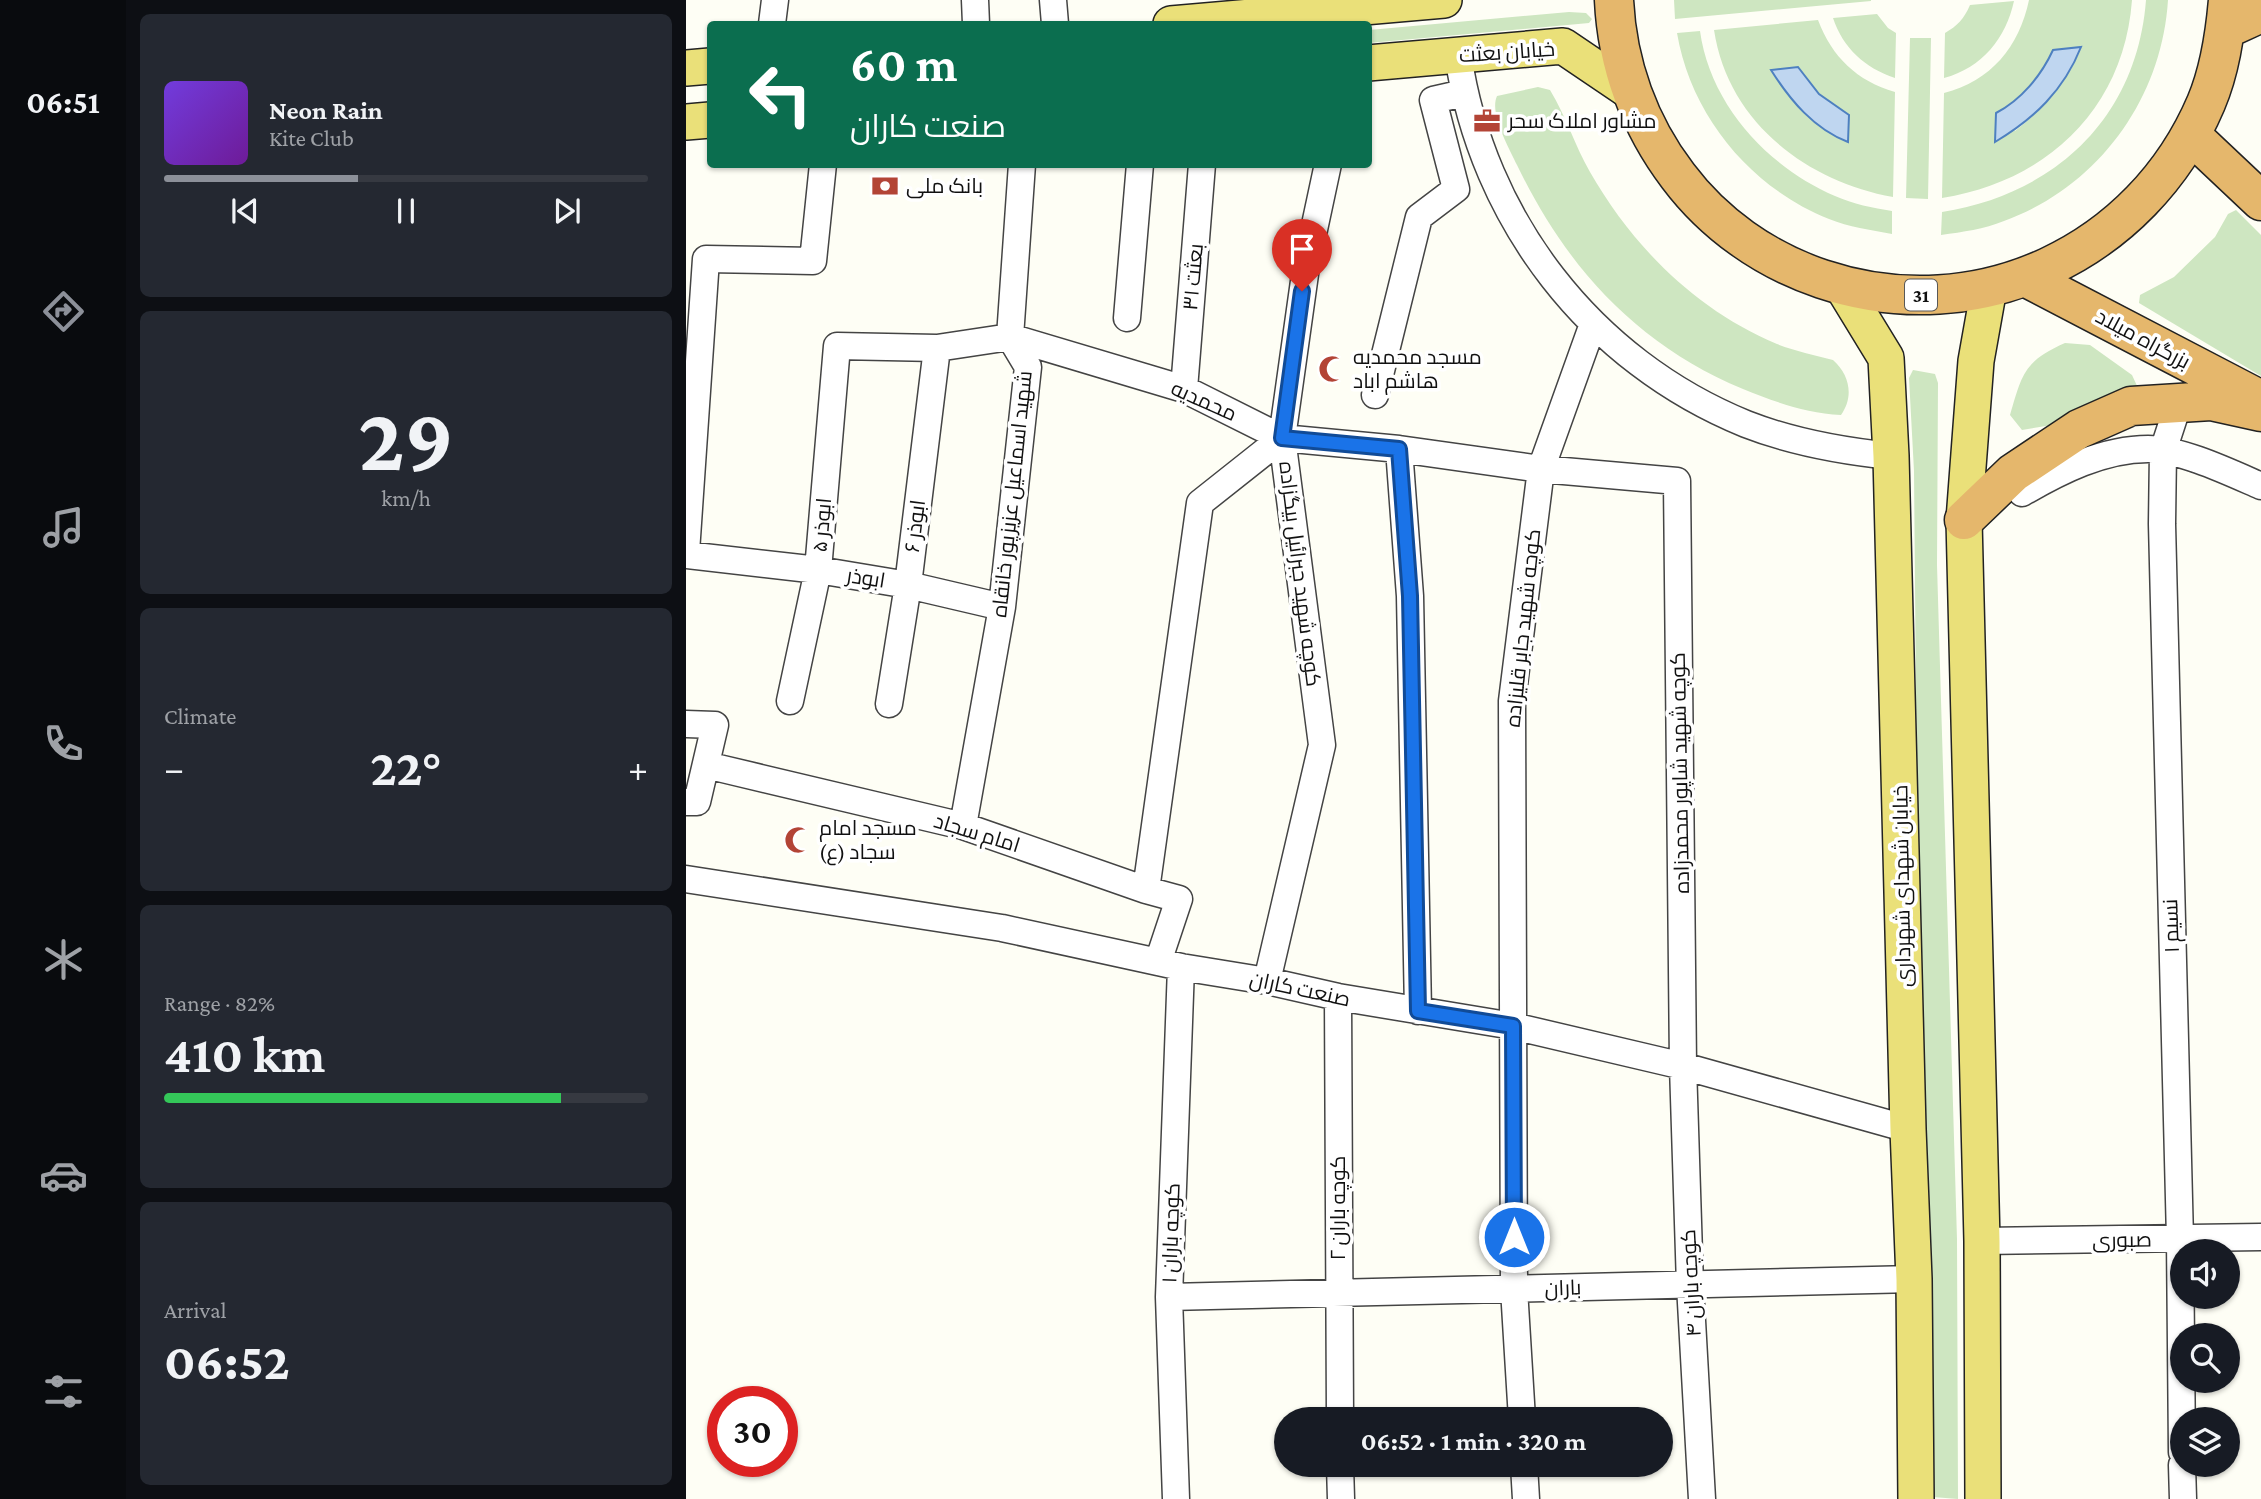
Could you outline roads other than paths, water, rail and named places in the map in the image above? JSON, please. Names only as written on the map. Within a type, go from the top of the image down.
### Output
[{"type":"highway","name":"31","points":[[1614,0],[1621,57],[1631,92],[1646,127],[1687,188],[1713,215],[1773,258],[1807,274],[1842,286],[1915,296],[1989,288],[2025,277],[2091,244],[2121,221],[2148,195],[2191,135],[2219,66],[2227,15]]},
{"type":"highway","points":[[2227,15],[2261,13]]},
{"type":"highway","points":[[2191,135],[2261,201]]},
{"type":"highway","name":"بزرگراه میلاد","points":[[2025,277],[2261,400]]},
{"type":"highway","points":[[1964,520],[2013,473],[2079,429],[2131,406],[2211,401],[2261,412]]},
{"type":"main road","points":[[1188,21],[1263,8],[1444,0]]},
{"type":"main road","name":"خیابان بعثت","points":[[1372,63],[1563,46],[1631,92]]},
{"type":"main road","points":[[686,68],[707,66]]},
{"type":"main road","points":[[686,122],[707,120]]},
{"type":"main road","name":"خیابان شهدای شهرداری","points":[[1842,286],[1886,358],[1914,1279],[1916,1499]]},
{"type":"main road","points":[[1983,1499],[1982,1241],[1964,520],[1976,361],[1989,288]]},
{"type":"street","points":[[772,21],[775,0]]},
{"type":"street","points":[[975,0],[976,21]]},
{"type":"street","points":[[1053,0],[1055,21]]},
{"type":"street","points":[[1458,55],[1464,93],[1480,148],[1502,199],[1530,248],[1564,294],[1593,324],[1648,370],[1695,400],[1746,424],[1800,442],[1856,453],[1891,456]]},
{"type":"street","points":[[1375,395],[1419,217],[1456,189],[1433,100],[1464,93]]},
{"type":"street","points":[[686,553],[706,259],[813,261],[824,168]]},
{"type":"street","points":[[937,348],[1010,337],[1022,168]]},
{"type":"street","points":[[1127,318],[1140,168]]},
{"type":"street","name":"بعثت ۳۱","points":[[1184,389],[1202,168]]},
{"type":"street","name":"کوچه شهید جبرائیل بیگزاده","points":[[1267,981],[1322,745],[1282,438],[1306,267],[1327,168]]},
{"type":"street","name":"کوچه شهید جابر قلیزاده","points":[[1521,1407],[1514,1289],[1512,701],[1541,468],[1593,324]]},
{"type":"street","name":"محمدیه","points":[[1010,337],[1184,389],[1282,438],[1677,481]]},
{"type":"street","name":"شهید اسماعیل عزیزپور خانقاه","points":[[963,826],[1002,607],[1028,367],[1010,337]]},
{"type":"street","name":"ابوذر ۵","points":[[790,701],[818,570],[837,346],[937,348]]},
{"type":"street","name":"ابوذر ۶","points":[[889,704],[908,585],[937,348]]},
{"type":"street","name":"نسیم ۱","points":[[2179,402],[2163,451],[2162,524],[2180,1239]]},
{"type":"street","points":[[1146,890],[1200,503],[1282,438]]},
{"type":"street","points":[[1399,449],[1410,596],[1418,1011]]},
{"type":"street","points":[[2022,493],[2057,472],[2107,455],[2149,449],[2210,463],[2261,486]]},
{"type":"street","name":"کوچه شهید شاپور محمدزاده","points":[[1677,481],[1683,1066]]},
{"type":"street","name":"ابوذر","points":[[686,553],[908,585],[1002,607]]},
{"type":"street","points":[[686,724],[715,725],[697,803],[686,802]]},
{"type":"street","name":"امام سجاد","points":[[706,765],[963,826],[1179,899],[1169,964]]},
{"type":"street","name":"صنعت کاران","points":[[686,879],[1002,928],[1339,997],[1513,1026],[1683,1066],[1908,1129]]},
{"type":"street","name":"کوچه باران ۱","points":[[1169,964],[1169,1297],[1176,1499]]},
{"type":"street","name":"کوچه باران ۲","points":[[1339,997],[1340,1407]]},
{"type":"street","name":"کوچه باران ۴","points":[[1683,1066],[1690,1285],[1702,1499]]},
{"type":"street","name":"صبوری","points":[[2180,1239],[2261,1237]]},
{"type":"street","name":"صبوری","points":[[1982,1241],[2170,1239]]},
{"type":"street","name":"باران","points":[[1169,1297],[1914,1279]]},
{"type":"street","name":"نسیم ۱","points":[[2181,1309],[2182,1407]]},
{"type":"street","points":[[1340,1477],[1341,1499]]},
{"type":"street","points":[[1525,1477],[1526,1499]]},
{"type":"street","points":[[2182,1477],[2183,1499]]},
{"type":"water","points":[[2081,47],[2057,90],[2022,124],[1995,142],[1996,113],[2014,101],[2029,86],[2043,69],[2053,50]]},
{"type":"water","points":[[1798,67],[1819,94],[1849,115],[1848,142],[1824,129],[1804,112],[1771,70]]},
{"type":"place","name":"مشاور املاک سحر","points":[[1487,121]]},
{"type":"place","name":"بانک ملی","points":[[885,186]]},
{"type":"place","name":"مسجد محمدیه هاشم اباد","points":[[1332,369]]},
{"type":"place","name":"مسجد امام سجاد (ع)","points":[[798,840]]}]
